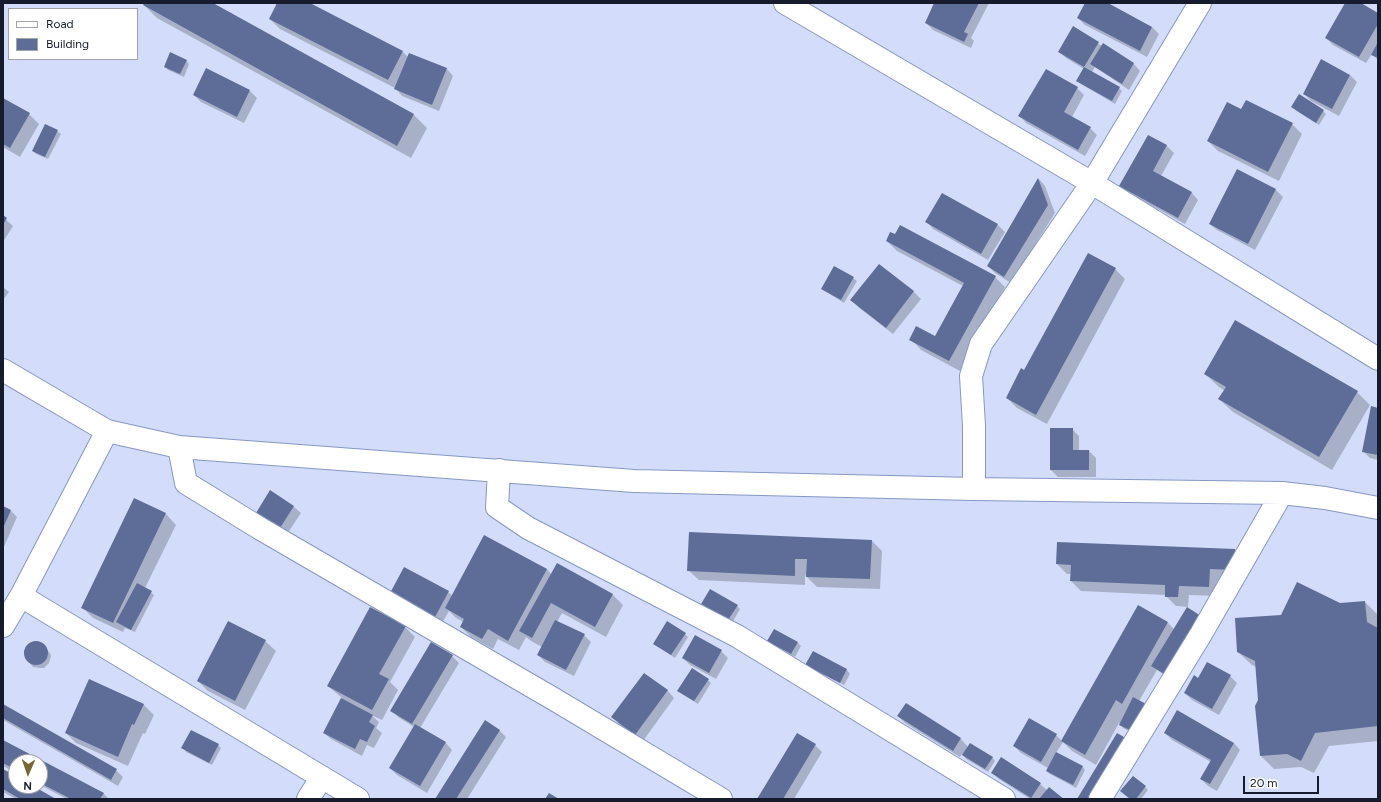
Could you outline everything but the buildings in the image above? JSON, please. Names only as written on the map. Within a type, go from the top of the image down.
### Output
[{"type":"street","points":[[785,3],[1092,183],[1378,358]]},
{"type":"street","points":[[974,489],[974,426],[971,376],[982,344],[1092,183],[1200,3]]},
{"type":"street","points":[[3,370],[107,431],[179,447],[634,481],[974,489],[1282,493],[1325,498],[1378,508]]},
{"type":"street","points":[[3,626],[21,596],[107,431]]},
{"type":"street","points":[[179,447],[186,483],[261,529],[552,698],[721,799]]},
{"type":"street","points":[[500,470],[497,507],[528,528],[736,636],[1004,799]]},
{"type":"street","points":[[1100,799],[1201,634],[1282,493]]},
{"type":"street","points":[[1325,498],[1378,524]]},
{"type":"street","points":[[21,596],[358,799]]},
{"type":"street","points":[[308,799],[322,777]]}]
